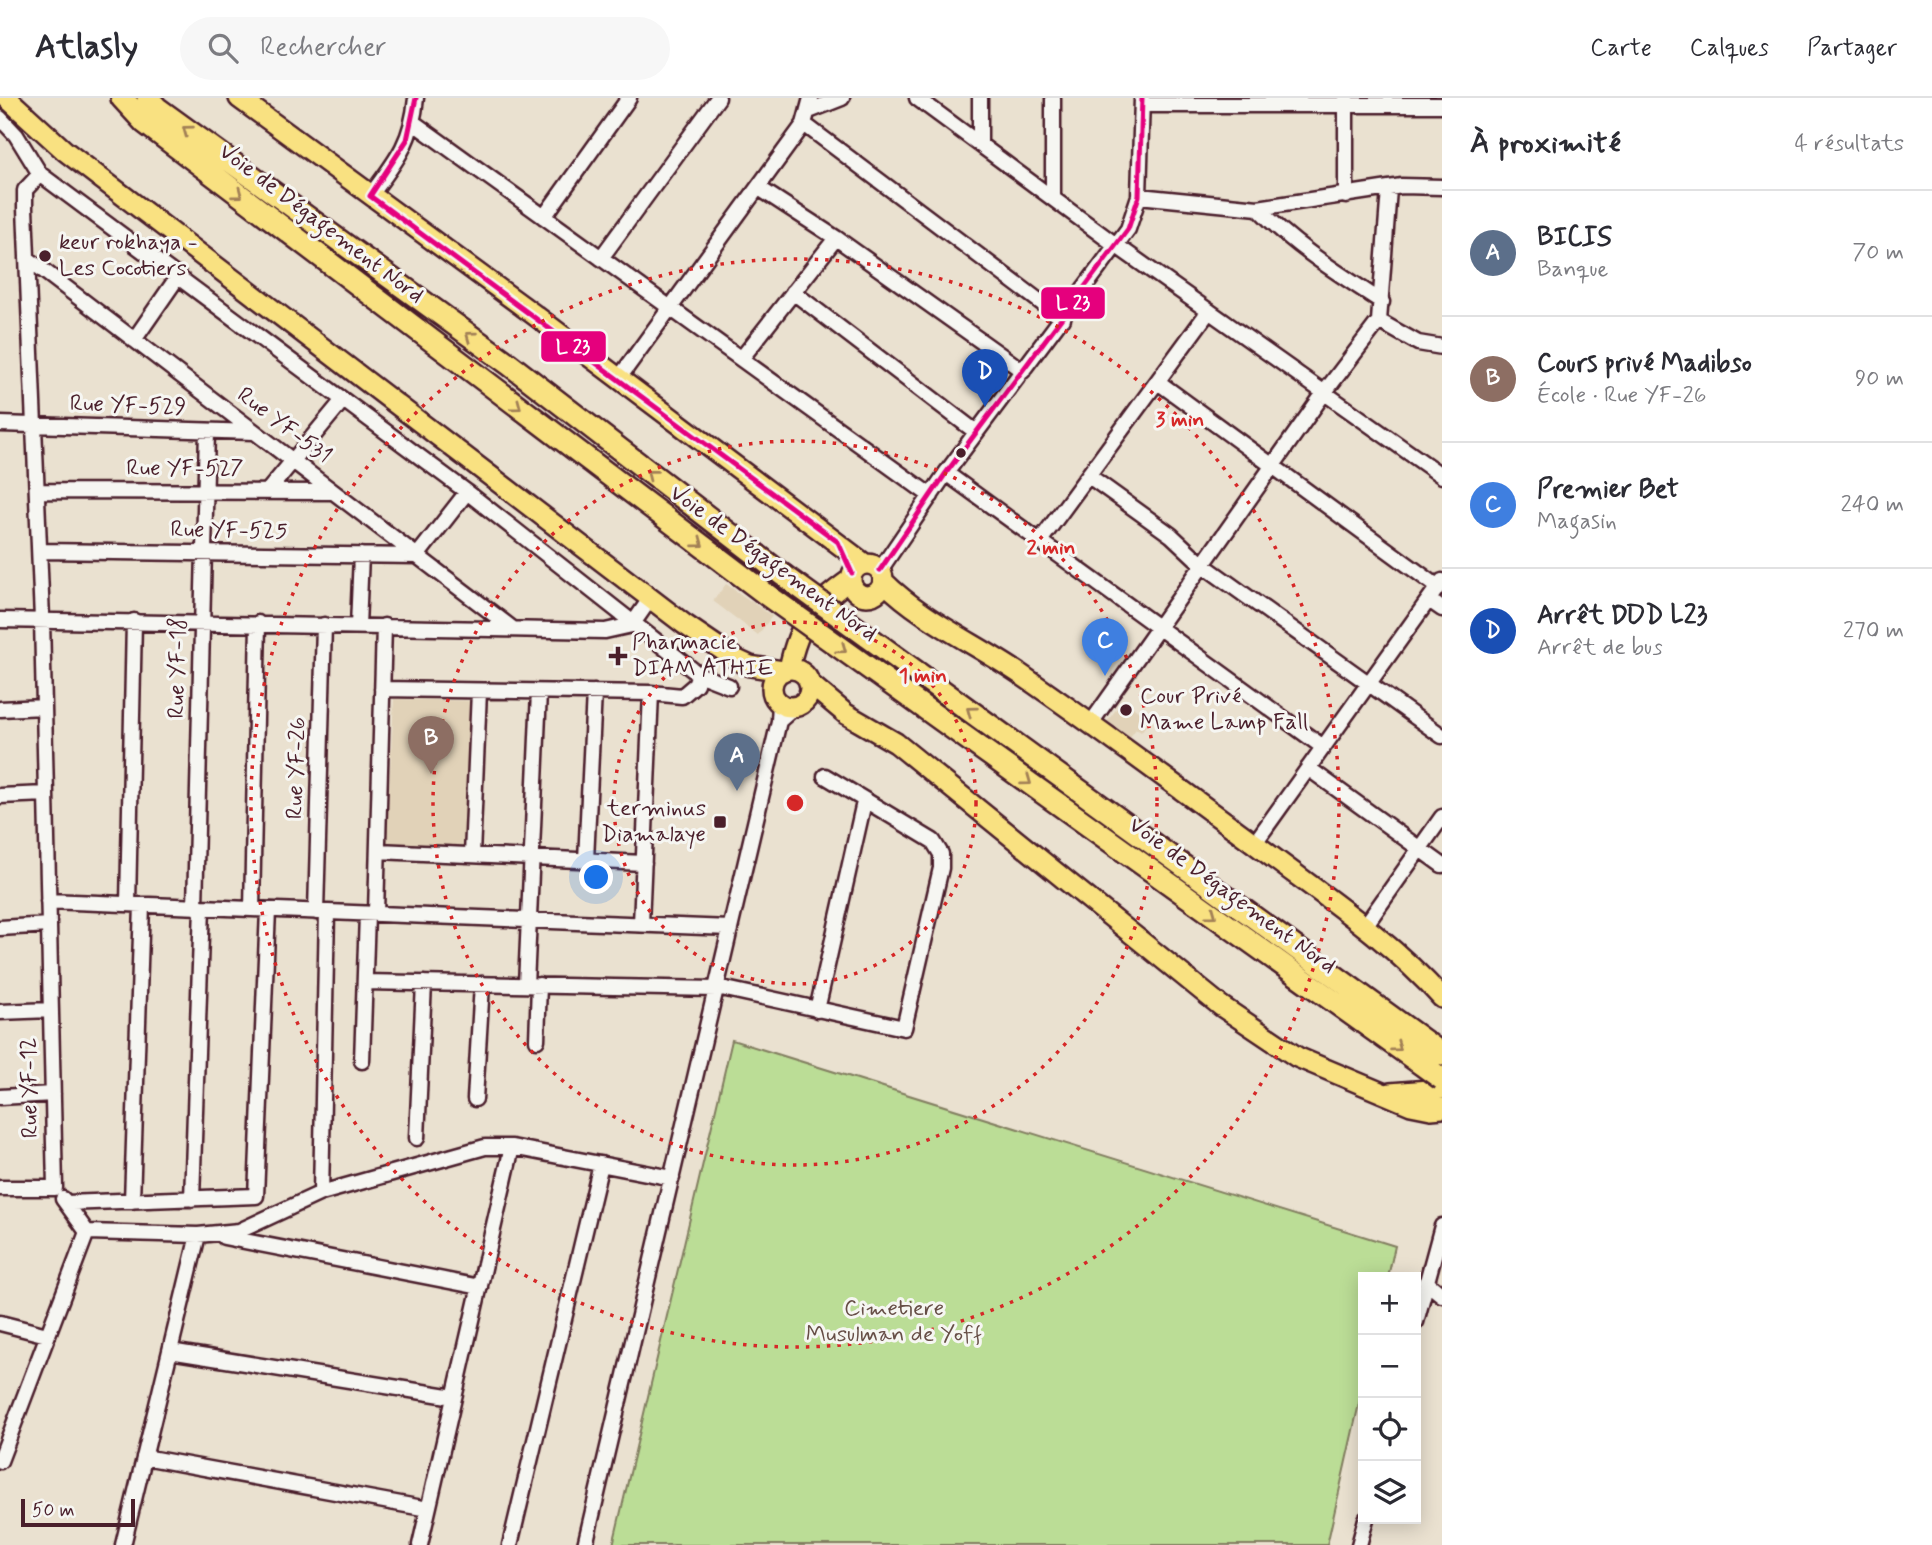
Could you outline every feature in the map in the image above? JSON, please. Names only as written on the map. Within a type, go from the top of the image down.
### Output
[{"type":"highway","name":"Voie de Dégagement Nord","points":[[122,98],[145,123],[767,595],[1442,1079]]},
{"type":"highway","name":"Voie de Dégagement Nord","points":[[148,98],[168,116],[509,364],[783,575],[1442,1054]]},
{"type":"main road","points":[[7,98],[65,150],[650,599],[790,690],[845,714],[896,743],[1221,1006],[1297,1057],[1390,1093],[1411,1105],[1431,1110],[1442,1108]]},
{"type":"main road","points":[[239,98],[619,377],[838,542],[866,579],[1008,665],[1091,723],[1364,926],[1412,965],[1442,998]]},
{"type":"main road","points":[[790,690],[814,622],[830,605],[866,579]]},
{"type":"main road","points":[[1390,1093],[1442,1089]]},
{"type":"street","points":[[370,196],[404,151],[414,123],[416,98]]},
{"type":"street","points":[[544,217],[629,98]]},
{"type":"street","points":[[601,258],[718,98]]},
{"type":"street","points":[[619,377],[759,188],[808,111],[842,98]]},
{"type":"street","points":[[917,98],[1117,246],[1442,476]]},
{"type":"street","points":[[980,144],[981,98]]},
{"type":"street","points":[[1053,98],[1053,197]]},
{"type":"street","points":[[1346,101],[1346,195]]},
{"type":"street","points":[[866,579],[1128,229],[1139,196],[1142,102],[1346,101],[1442,105]]},
{"type":"street","points":[[808,111],[1063,318]]},
{"type":"street","points":[[0,118],[16,135],[40,174],[467,492],[632,625],[698,674],[729,686]]},
{"type":"street","points":[[414,123],[930,496]]},
{"type":"street","name":"Rue YF-12","points":[[40,174],[25,190],[40,551],[55,1188]]},
{"type":"street","points":[[1139,196],[1258,208],[1389,189],[1442,187]]},
{"type":"street","points":[[759,188],[836,238],[1023,371]]},
{"type":"street","points":[[1091,723],[1324,393],[1379,321],[1389,189]]},
{"type":"street","points":[[1258,208],[1297,245],[1382,302]]},
{"type":"street","points":[[741,359],[836,238]]},
{"type":"street","name":"Rue YF-531","points":[[27,258],[513,629]]},
{"type":"street","points":[[134,340],[179,275]]},
{"type":"street","points":[[793,292],[976,432]]},
{"type":"street","points":[[1040,541],[1209,311]]},
{"type":"street","points":[[1379,321],[1418,343],[1442,347]]},
{"type":"street","points":[[1158,382],[1272,467],[1440,584],[1254,844]]},
{"type":"street","points":[[267,492],[343,400]]},
{"type":"street","name":"Rue YF-529","points":[[0,424],[255,432]]},
{"type":"street","name":"Rue YF-18","points":[[192,1199],[207,431]]},
{"type":"street","points":[[946,473],[1323,747]]},
{"type":"street","points":[[1089,476],[1171,535],[1203,565],[1442,736]]},
{"type":"street","name":"Rue YF-527","points":[[37,491],[333,492]]},
{"type":"street","points":[[417,556],[467,492]]},
{"type":"street","name":"Rue YF-525","points":[[40,551],[417,556]]},
{"type":"street","points":[[358,626],[361,555]]},
{"type":"street","points":[[0,620],[605,631],[632,625],[650,599]]},
{"type":"street","points":[[1429,600],[1442,609]]},
{"type":"street","points":[[132,1201],[134,621]]},
{"type":"street","points":[[252,909],[258,623]]},
{"type":"street","name":"Rue YF-26","points":[[321,1193],[324,625]]},
{"type":"street","points":[[362,1061],[365,982],[378,851],[384,626]]},
{"type":"street","points":[[382,689],[651,693],[682,696],[696,684],[698,674]]},
{"type":"street","points":[[585,1545],[730,928],[790,690]]},
{"type":"street","points":[[472,855],[479,691]]},
{"type":"street","points":[[537,1040],[529,920],[539,692]]},
{"type":"street","points":[[586,860],[594,692]]},
{"type":"street","points":[[641,924],[651,693]]},
{"type":"street","points":[[0,709],[44,707]]},
{"type":"street","points":[[1308,768],[1442,865]]},
{"type":"street","points":[[365,982],[716,988],[904,1028],[942,854],[933,841],[864,802],[825,776]]},
{"type":"street","points":[[0,796],[46,794]]},
{"type":"street","points":[[817,1010],[864,802]]},
{"type":"street","points":[[1364,926],[1442,817]]},
{"type":"street","points":[[378,851],[644,863]]},
{"type":"street","points":[[48,901],[730,928]]},
{"type":"street","points":[[66,1203],[256,1196],[268,910]]},
{"type":"street","points":[[0,928],[49,925]]},
{"type":"street","points":[[417,1138],[424,983]]},
{"type":"street","points":[[475,1099],[482,984]]},
{"type":"street","points":[[0,1012],[51,1010]]},
{"type":"street","points":[[0,1097],[53,1094]]},
{"type":"street","points":[[86,1232],[203,1234],[239,1231],[321,1193],[485,1147],[512,1147],[672,1178]]},
{"type":"street","points":[[420,1545],[512,1147]]},
{"type":"street","points":[[510,1545],[601,1164]]},
{"type":"street","points":[[0,1188],[55,1188],[86,1232]]},
{"type":"street","points":[[1421,1302],[1442,1226]]},
{"type":"street","points":[[0,1461],[86,1232]]},
{"type":"street","points":[[203,1234],[480,1287]]},
{"type":"street","points":[[123,1545],[170,1351],[203,1234]]},
{"type":"street","points":[[1426,1282],[1442,1295]]},
{"type":"street","points":[[0,1323],[47,1335]]},
{"type":"street","points":[[170,1351],[454,1397]]},
{"type":"street","points":[[144,1457],[428,1509]]},
{"type":"street","points":[[1359,1545],[1365,1524]]},
{"type":"shaded area","points":[[726,584],[772,616],[758,635],[713,601]]},
{"type":"shaded area","points":[[394,699],[476,701],[468,851],[386,846]]},
{"type":"shaded area","name":"Cour Privé Mame Lamp Fall","points":[[1123,700],[1150,720],[1141,732],[1136,729],[1130,737],[1125,737],[1106,723]]},
{"type":"green space","name":"Cimetiere Musulman de Yoff","points":[[732,1040],[1395,1246],[1389,1272],[1358,1272],[1358,1408],[1327,1545],[613,1545]]},
{"type":"transit line","points":[[416,98],[407,140],[370,196],[838,542],[852,573]]},
{"type":"transit line","points":[[880,570],[946,473],[1128,229],[1139,196],[1142,98]]},
{"type":"place","name":"keur rokhaya - Les Cocotiers","points":[[45,256]]},
{"type":"place","name":"Arrêt DDD L23","points":[[985,407]]},
{"type":"place","name":"Pharmacie DIAM ATHIE","points":[[618,656]]},
{"type":"place","name":"Premier Bet","points":[[1105,676]]},
{"type":"place","name":"Cour Privé Mame Lamp Fall","points":[[1126,710]]},
{"type":"place","name":"Cours privé Madibso","points":[[431,774]]},
{"type":"place","name":"BICIS","points":[[737,791]]},
{"type":"place","name":"terminus Diamalaye","points":[[720,822]]}]
